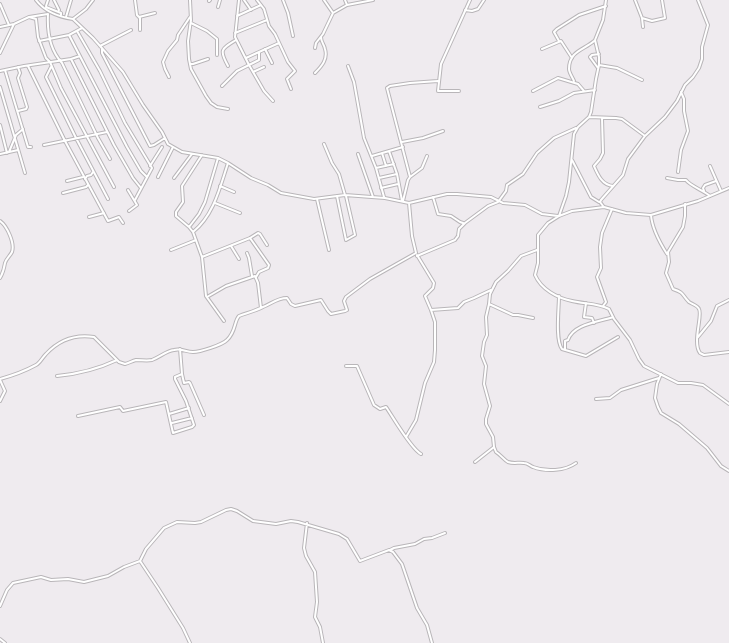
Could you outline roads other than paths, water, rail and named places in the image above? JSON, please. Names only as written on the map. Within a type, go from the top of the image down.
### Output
[{"type":"street","points":[[36,0],[49,13],[49,39],[110,159]]},
{"type":"street","points":[[45,8],[48,0]]},
{"type":"street","points":[[54,0],[61,15]]},
{"type":"street","points":[[66,17],[71,0]]},
{"type":"street","points":[[73,19],[86,9],[93,0]]},
{"type":"street","points":[[135,0],[137,15],[140,17],[140,30]]},
{"type":"street","points":[[190,0],[191,24],[188,40],[189,59],[192,71],[208,99],[217,107],[228,109]]},
{"type":"street","points":[[218,7],[220,0]]},
{"type":"street","points":[[239,0],[235,34],[236,40],[264,91],[272,101]]},
{"type":"street","points":[[244,0],[251,10]]},
{"type":"street","points":[[256,0],[266,13],[269,26],[280,43],[288,62],[295,71],[287,79],[291,89]]},
{"type":"street","points":[[283,0],[288,13],[293,36]]},
{"type":"street","points":[[324,0],[333,13]]},
{"type":"street","points":[[345,0],[347,5]]},
{"type":"street","points":[[315,73],[326,57],[322,36],[333,13],[347,5],[373,0]]},
{"type":"street","points":[[459,91],[438,91],[438,82],[441,64],[470,0]]},
{"type":"street","points":[[465,10],[472,11],[478,9],[484,0]]},
{"type":"street","points":[[574,82],[569,70],[572,58],[578,50],[595,40],[603,20],[606,0]]},
{"type":"street","points":[[635,0],[642,18],[643,26]]},
{"type":"street","points":[[642,18],[652,21],[665,18],[662,0]]},
{"type":"street","points":[[600,202],[623,175],[628,159],[645,136],[673,107],[684,85],[693,77],[702,63],[702,49],[708,25],[698,0]]},
{"type":"street","points":[[0,4],[9,25]]},
{"type":"street","points":[[237,16],[262,6]]},
{"type":"street","points":[[572,58],[563,42],[560,41],[555,34],[555,30],[579,14],[606,6]]},
{"type":"street","points":[[45,8],[59,11]]},
{"type":"street","points":[[0,27],[14,24],[29,17],[49,13],[73,19],[93,38],[127,77],[168,144],[182,152],[218,158],[251,178],[268,185],[281,193],[317,199],[346,195],[385,198],[409,203],[447,194],[457,194],[492,197],[503,203],[525,205],[542,214],[558,216]]},
{"type":"street","points":[[140,17],[155,13]]},
{"type":"street","points":[[169,77],[164,69],[163,62],[168,51],[177,40],[178,35],[190,16]]},
{"type":"street","points":[[29,17],[36,19],[39,41],[46,58],[50,62],[61,88],[114,187]]},
{"type":"street","points":[[235,34],[267,20]]},
{"type":"street","points":[[0,53],[14,24]]},
{"type":"street","points":[[191,24],[207,31],[217,39],[217,55]]},
{"type":"street","points":[[39,41],[69,35],[82,28]]},
{"type":"street","points":[[101,48],[130,30]]},
{"type":"street","points":[[77,31],[100,71],[125,123],[152,170],[135,200],[136,205],[129,211]]},
{"type":"street","points":[[69,35],[127,147],[141,171],[147,177]]},
{"type":"street","points":[[315,48],[317,40],[322,36]]},
{"type":"street","points":[[228,66],[222,57],[222,51],[226,45],[236,40]]},
{"type":"street","points":[[417,256],[455,240],[464,223],[482,210],[497,202],[506,191],[507,185],[523,174],[537,153],[554,138],[578,127],[589,117],[592,112],[596,79],[600,65],[595,40]]},
{"type":"street","points":[[542,49],[560,41]]},
{"type":"street","points":[[245,58],[280,43]]},
{"type":"street","points":[[101,48],[102,53],[150,146],[165,138]]},
{"type":"street","points":[[266,49],[272,63]]},
{"type":"street","points":[[222,86],[237,71],[259,60],[259,52]]},
{"type":"street","points":[[598,69],[590,57],[592,55],[599,54]]},
{"type":"street","points":[[0,71],[71,59],[80,56]]},
{"type":"street","points":[[71,59],[107,132],[126,166],[141,188]]},
{"type":"street","points":[[191,64],[208,59]]},
{"type":"street","points":[[600,65],[617,68],[642,80]]},
{"type":"street","points":[[28,66],[84,178],[109,222],[119,217],[123,223]]},
{"type":"street","points":[[52,66],[46,78],[108,199]]},
{"type":"street","points":[[348,66],[354,82],[364,138],[372,156],[385,198]]},
{"type":"street","points":[[253,72],[264,67]]},
{"type":"street","points":[[18,68],[20,73],[18,78],[27,107],[26,109],[18,111]]},
{"type":"street","points":[[5,70],[28,147],[31,147]]},
{"type":"street","points":[[533,91],[558,78],[574,82],[581,86],[584,91]]},
{"type":"street","points":[[410,177],[387,88],[410,82],[438,82]]},
{"type":"street","points":[[0,87],[25,173]]},
{"type":"street","points":[[540,107],[559,101],[574,93],[595,90]]},
{"type":"street","points":[[678,172],[681,150],[688,130],[684,111],[684,99],[681,92]]},
{"type":"street","points":[[589,117],[616,118],[625,120],[645,136]]},
{"type":"street","points":[[602,118],[603,153],[594,166],[598,176],[605,184],[613,186]]},
{"type":"street","points":[[0,125],[8,153]]},
{"type":"street","points":[[558,216],[568,190],[574,134],[578,127]]},
{"type":"street","points":[[8,153],[17,134],[23,129]]},
{"type":"street","points":[[402,142],[423,138],[443,131]]},
{"type":"street","points":[[44,145],[107,132]]},
{"type":"street","points":[[324,144],[332,163],[339,174],[346,195],[355,235],[346,240],[337,196]]},
{"type":"street","points":[[6,148],[11,146]]},
{"type":"street","points":[[150,166],[162,147]]},
{"type":"street","points":[[372,156],[403,147]]},
{"type":"street","points":[[158,176],[173,148]]},
{"type":"street","points":[[0,154],[18,150]]},
{"type":"street","points":[[390,151],[403,201]]},
{"type":"street","points":[[382,153],[386,166]]},
{"type":"street","points":[[174,178],[192,154]]},
{"type":"street","points":[[358,154],[373,197]]},
{"type":"street","points":[[202,155],[182,186],[183,202],[176,214],[177,218],[193,232],[202,257],[206,297],[224,321]]},
{"type":"street","points":[[403,201],[410,177],[422,168],[426,156]]},
{"type":"street","points":[[189,227],[199,214],[205,202],[218,158]]},
{"type":"street","points":[[572,159],[592,197],[600,202],[601,206],[604,207]]},
{"type":"street","points":[[193,232],[214,203],[228,163]]},
{"type":"street","points":[[376,168],[394,164]]},
{"type":"street","points":[[710,166],[721,191]]},
{"type":"street","points":[[67,182],[84,178],[92,174],[93,171]]},
{"type":"street","points":[[378,178],[397,174]]},
{"type":"street","points":[[668,178],[686,180],[688,183],[704,191],[710,196]]},
{"type":"street","points":[[704,191],[703,188],[705,186],[716,181]]},
{"type":"street","points":[[381,188],[398,184]]},
{"type":"street","points":[[63,193],[86,187],[88,185]]},
{"type":"street","points":[[220,186],[234,192]]},
{"type":"street","points":[[729,188],[710,196],[651,215],[626,212],[604,207],[572,211],[558,216],[548,223],[538,235],[538,263],[536,272],[540,284],[544,288],[559,296],[572,301],[603,306],[609,309],[630,340],[642,364],[678,383],[703,385],[729,404]]},
{"type":"street","points":[[128,190],[135,200]]},
{"type":"street","points":[[433,197],[438,214],[451,216],[464,223]]},
{"type":"street","points":[[317,199],[329,250]]},
{"type":"street","points":[[214,203],[240,212]]},
{"type":"street","points":[[406,436],[416,420],[425,383],[434,362],[435,350],[435,322],[425,296],[433,288],[434,283],[416,253],[412,236],[409,203]]},
{"type":"street","points":[[668,255],[672,244],[683,227],[685,204]]},
{"type":"street","points":[[603,306],[606,302],[597,277],[601,268],[600,247],[602,233],[612,209]]},
{"type":"street","points":[[90,218],[104,213]]},
{"type":"street","points":[[651,215],[651,222],[668,255],[669,262],[666,273],[671,286],[674,290],[680,291],[689,302],[700,311],[697,338],[697,346],[700,353],[729,352]]},
{"type":"street","points":[[0,221],[4,224],[11,239],[12,248],[0,278]]},
{"type":"street","points":[[202,257],[259,234],[268,245]]},
{"type":"street","points":[[250,238],[269,265],[268,268],[256,274],[262,304],[260,309]]},
{"type":"street","points":[[171,250],[196,240]]},
{"type":"street","points":[[231,246],[239,259]]},
{"type":"street","points":[[537,250],[521,256],[496,282],[491,290],[486,317],[487,335],[484,342],[482,356],[486,366],[484,384],[490,406],[486,424],[493,437],[496,452],[507,461],[515,463],[524,462],[542,470],[567,467],[576,462]]},
{"type":"street","points":[[246,253],[249,258],[252,276]]},
{"type":"street","points":[[0,401],[5,391],[0,380],[36,366],[47,353],[61,341],[80,336],[94,337],[117,360],[125,364],[136,360],[150,360],[167,352],[180,349],[196,352],[224,342],[232,334],[235,328],[236,319],[239,316],[260,309],[276,300],[285,298],[288,299],[290,304],[295,306],[321,300],[331,314],[345,311],[347,310],[344,301],[346,297],[370,280],[416,253]]},
{"type":"street","points":[[206,297],[226,286],[252,276],[256,278]]},
{"type":"street","points":[[431,310],[458,308],[464,302],[491,290]]},
{"type":"street","points":[[559,296],[559,342],[561,348],[586,356],[618,337]]},
{"type":"street","points":[[697,338],[711,321],[715,308],[719,304],[729,300]]},
{"type":"street","points":[[586,303],[584,317],[592,318],[594,323]]},
{"type":"street","points":[[489,304],[513,315],[518,314],[533,318]]},
{"type":"street","points":[[565,350],[565,341],[568,340],[571,334],[579,326],[613,317]]},
{"type":"street","points":[[180,349],[184,383],[190,383],[204,415]]},
{"type":"street","points":[[57,376],[91,370],[117,360]]},
{"type":"street","points":[[346,366],[355,365],[358,368],[374,405],[380,409],[386,407],[417,452],[421,454]]},
{"type":"street","points":[[78,416],[120,406],[122,411],[165,402],[174,433],[194,427],[189,408],[175,379],[175,377],[182,374]]},
{"type":"street","points":[[661,374],[655,398],[661,413],[680,424],[707,448],[721,466],[729,471]]},
{"type":"street","points":[[596,399],[610,398],[621,390],[659,378]]},
{"type":"street","points":[[169,414],[189,408]]},
{"type":"street","points":[[171,423],[192,418]]},
{"type":"street","points":[[474,462],[494,447]]},
{"type":"street","points":[[0,606],[7,590],[13,583],[41,577],[52,580],[68,579],[84,582],[108,576],[124,567],[140,561],[146,549],[164,528],[180,521],[195,523],[201,522],[231,509],[253,521],[276,524],[292,521],[307,523],[344,536],[352,546],[360,561],[394,548],[415,544],[424,539],[432,538],[445,533]]},
{"type":"street","points":[[307,523],[304,548],[306,556],[315,572],[317,602],[315,617],[320,628],[323,643]]},
{"type":"street","points":[[390,550],[402,564],[417,608],[424,619],[432,643]]},
{"type":"street","points":[[140,561],[183,628],[190,643]]},
{"type":"street","points":[[0,639],[6,643]]}]
